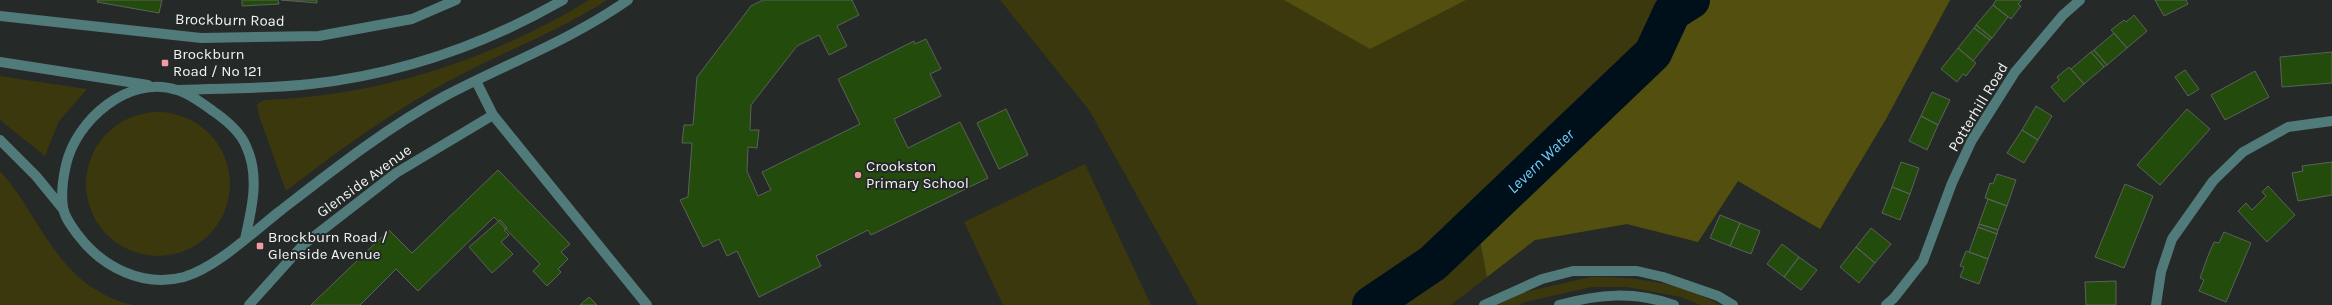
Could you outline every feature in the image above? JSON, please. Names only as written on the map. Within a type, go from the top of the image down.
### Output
[{"type":"street","name":"Brockburn Road","points":[[0,16],[201,38],[319,36],[412,19],[456,0]]},
{"type":"street","points":[[0,62],[176,90],[300,85],[384,70],[418,62],[456,50],[502,31],[563,0]]},
{"type":"street","points":[[0,140],[36,176],[63,209],[71,226],[88,249],[103,261],[122,271],[154,279],[184,277],[201,270],[245,239],[378,137],[416,113],[476,81],[573,34],[628,0]]},
{"type":"street","name":"Potterhill Road","points":[[1886,305],[1894,298],[1923,261],[1952,183],[1972,140],[2015,72],[2063,15],[2080,0]]},
{"type":"street","points":[[476,81],[493,115],[647,305]]},
{"type":"street","points":[[63,209],[65,165],[71,146],[84,127],[112,101],[143,89],[160,87]]},
{"type":"street","points":[[176,90],[203,104],[222,117],[235,130],[246,145],[254,179],[254,199],[245,239]]},
{"type":"street","name":"Glenside Avenue","points":[[249,305],[303,245],[396,173],[493,115]]},
{"type":"street","points":[[2156,305],[2160,272],[2172,240],[2213,181],[2243,152],[2288,127],[2332,121]]},
{"type":"street","points":[[1484,305],[1542,279],[1573,271],[1637,271],[1656,275],[1689,284],[1718,296],[1733,305]]},
{"type":"street","points":[[1559,305],[1604,294],[1655,298],[1674,305]]},
{"type":"shaded area","points":[[589,0],[607,0],[568,23],[447,82],[405,106],[325,161],[286,191],[259,116],[257,104],[264,100],[307,97],[350,91],[433,71],[473,57],[513,40],[552,21]]},
{"type":"shaded area","points":[[1000,0],[1950,0],[1886,119],[1820,229],[1738,181],[1698,242],[1627,224],[1535,240],[1451,305],[1198,305],[1089,110]]},
{"type":"shaded area","points":[[1284,0],[1466,0],[1370,49]]},
{"type":"shaded area","points":[[1695,0],[1950,0],[1886,119],[1820,229],[1738,181],[1698,242],[1627,224],[1535,240],[1487,277],[1479,235]]},
{"type":"shaded area","points":[[0,76],[87,89],[59,121],[45,156],[0,120]]},
{"type":"shaded area","points":[[151,112],[165,112],[192,120],[204,128],[214,138],[225,156],[229,170],[229,198],[225,212],[214,230],[204,240],[186,251],[165,256],[151,256],[124,248],[112,240],[102,230],[91,212],[86,191],[86,177],[94,150],[102,138],[112,128],[130,117]]},
{"type":"shaded area","points":[[1085,164],[1151,305],[1003,305],[964,222]]},
{"type":"shaded area","points":[[0,171],[25,204],[57,253],[70,268],[85,282],[103,294],[135,305],[0,305]]},
{"type":"shaded area","points":[[1591,277],[1625,278],[1658,282],[1689,291],[1720,305],[1700,305],[1681,297],[1627,287],[1592,287],[1525,302],[1518,305],[1498,305],[1521,293]]},
{"type":"building","points":[[98,0],[162,0],[159,13],[97,2]]},
{"type":"building","points":[[242,0],[278,0],[279,4],[242,6]]},
{"type":"building","points":[[281,0],[317,0],[317,3]]},
{"type":"building","points":[[763,0],[852,0],[859,15],[837,26],[847,46],[829,55],[819,35],[797,46],[751,105],[750,130],[759,130],[757,148],[748,147],[747,171],[758,196],[771,190],[762,172],[860,124],[838,79],[914,41],[915,44],[926,39],[941,69],[930,74],[941,96],[894,119],[908,148],[960,122],[988,178],[871,235],[868,230],[816,256],[821,266],[759,297],[737,251],[727,256],[719,239],[703,247],[680,200],[688,197],[692,143],[682,143],[684,125],[693,125],[697,77],[751,6]]},
{"type":"building","points":[[1996,0],[2022,0],[2018,4],[2021,6],[2011,19],[1993,5]]},
{"type":"building","points":[[2155,0],[2186,0],[2188,4],[2164,16]]},
{"type":"building","points":[[1993,5],[2008,17],[1992,38],[1976,25]]},
{"type":"building","points":[[2134,15],[2147,31],[2127,48],[2111,30],[2124,20],[2126,22]]},
{"type":"building","points":[[1976,25],[1992,38],[1990,40],[1974,28]]},
{"type":"building","points":[[1974,28],[1990,40],[1973,61],[1958,48]]},
{"type":"building","points":[[2114,33],[2127,48],[2107,65],[2094,50]]},
{"type":"building","points":[[1958,48],[1976,63],[1966,76],[1963,74],[1957,82],[1941,69]]},
{"type":"building","points":[[2094,50],[2107,65],[2104,67],[2091,52]]},
{"type":"building","points":[[2091,52],[2104,67],[2084,84],[2071,69]]},
{"type":"building","points":[[2332,52],[2332,83],[2282,87],[2280,57]]},
{"type":"building","points":[[2069,67],[2084,84],[2064,102],[2051,87],[2059,80],[2057,77]]},
{"type":"building","points":[[2185,70],[2199,89],[2188,96],[2175,77]]},
{"type":"building","points":[[2255,71],[2269,97],[2225,120],[2211,95]]},
{"type":"building","points":[[1932,92],[1950,100],[1938,125],[1921,116]]},
{"type":"building","points":[[2036,106],[2052,116],[2038,140],[2022,130]]},
{"type":"building","points":[[1006,109],[1028,155],[999,169],[977,123]]},
{"type":"building","points":[[2187,109],[2210,129],[2160,185],[2137,165]]},
{"type":"building","points":[[1921,116],[1938,125],[1927,150],[1909,141]]},
{"type":"building","points":[[2022,130],[2038,140],[2024,163],[2007,153]]},
{"type":"building","points":[[1901,162],[1919,168],[1910,194],[1892,187]]},
{"type":"building","points":[[2332,162],[2332,195],[2298,201],[2292,173],[2303,171],[2302,166]]},
{"type":"building","points":[[498,170],[570,244],[561,252],[568,259],[558,269],[561,272],[547,286],[533,271],[540,264],[494,217],[418,291],[396,269],[360,305],[311,305],[389,230],[412,253]]},
{"type":"building","points":[[1997,174],[2016,180],[2007,206],[1985,198],[1990,183],[1993,184]]},
{"type":"building","points":[[2125,184],[2153,196],[2124,268],[2095,257]]},
{"type":"building","points":[[2268,186],[2295,215],[2267,242],[2238,211],[2246,203],[2252,210],[2266,196],[2262,192]]},
{"type":"building","points":[[1892,187],[1910,194],[1900,220],[1882,213]]},
{"type":"building","points":[[1988,199],[2007,206],[1998,230],[1979,224]]},
{"type":"building","points":[[1720,215],[1740,223],[1730,246],[1710,238]]},
{"type":"building","points":[[500,220],[507,228],[504,230],[509,235],[501,242],[513,254],[492,273],[469,247]]},
{"type":"building","points":[[1740,223],[1760,231],[1751,254],[1730,246]]},
{"type":"building","points":[[1979,224],[1998,230],[1997,234],[1978,227]]},
{"type":"building","points":[[1978,227],[1997,234],[1988,259],[1969,252]]},
{"type":"building","points":[[1871,228],[1891,244],[1875,263],[1856,247]]},
{"type":"building","points":[[2224,232],[2251,243],[2226,302],[2199,291],[2204,280],[2200,278],[2208,256],[2214,242],[2219,243]]},
{"type":"building","points":[[1782,244],[1799,257],[1784,277],[1767,264]]},
{"type":"building","points":[[1856,247],[1875,263],[1859,283],[1840,267]]},
{"type":"building","points":[[1966,251],[1988,259],[1979,284],[1960,277],[1964,267],[1960,266]]},
{"type":"building","points":[[1799,257],[1817,270],[1801,290],[1784,277]]},
{"type":"building","points":[[2116,281],[2116,305],[2086,305],[2085,282]]},
{"type":"building","points":[[589,297],[597,305],[580,305]]},
{"type":"waterway","name":"Levern Water","points":[[1371,305],[1433,263],[1653,53],[1672,12],[1691,0]]},
{"type":"place","name":"Brockburn Road / No 121","points":[[165,63]]},
{"type":"place","name":"Crookston Primary School","points":[[858,175]]},
{"type":"place","name":"Brockburn Road / Glenside Avenue","points":[[260,246]]}]
